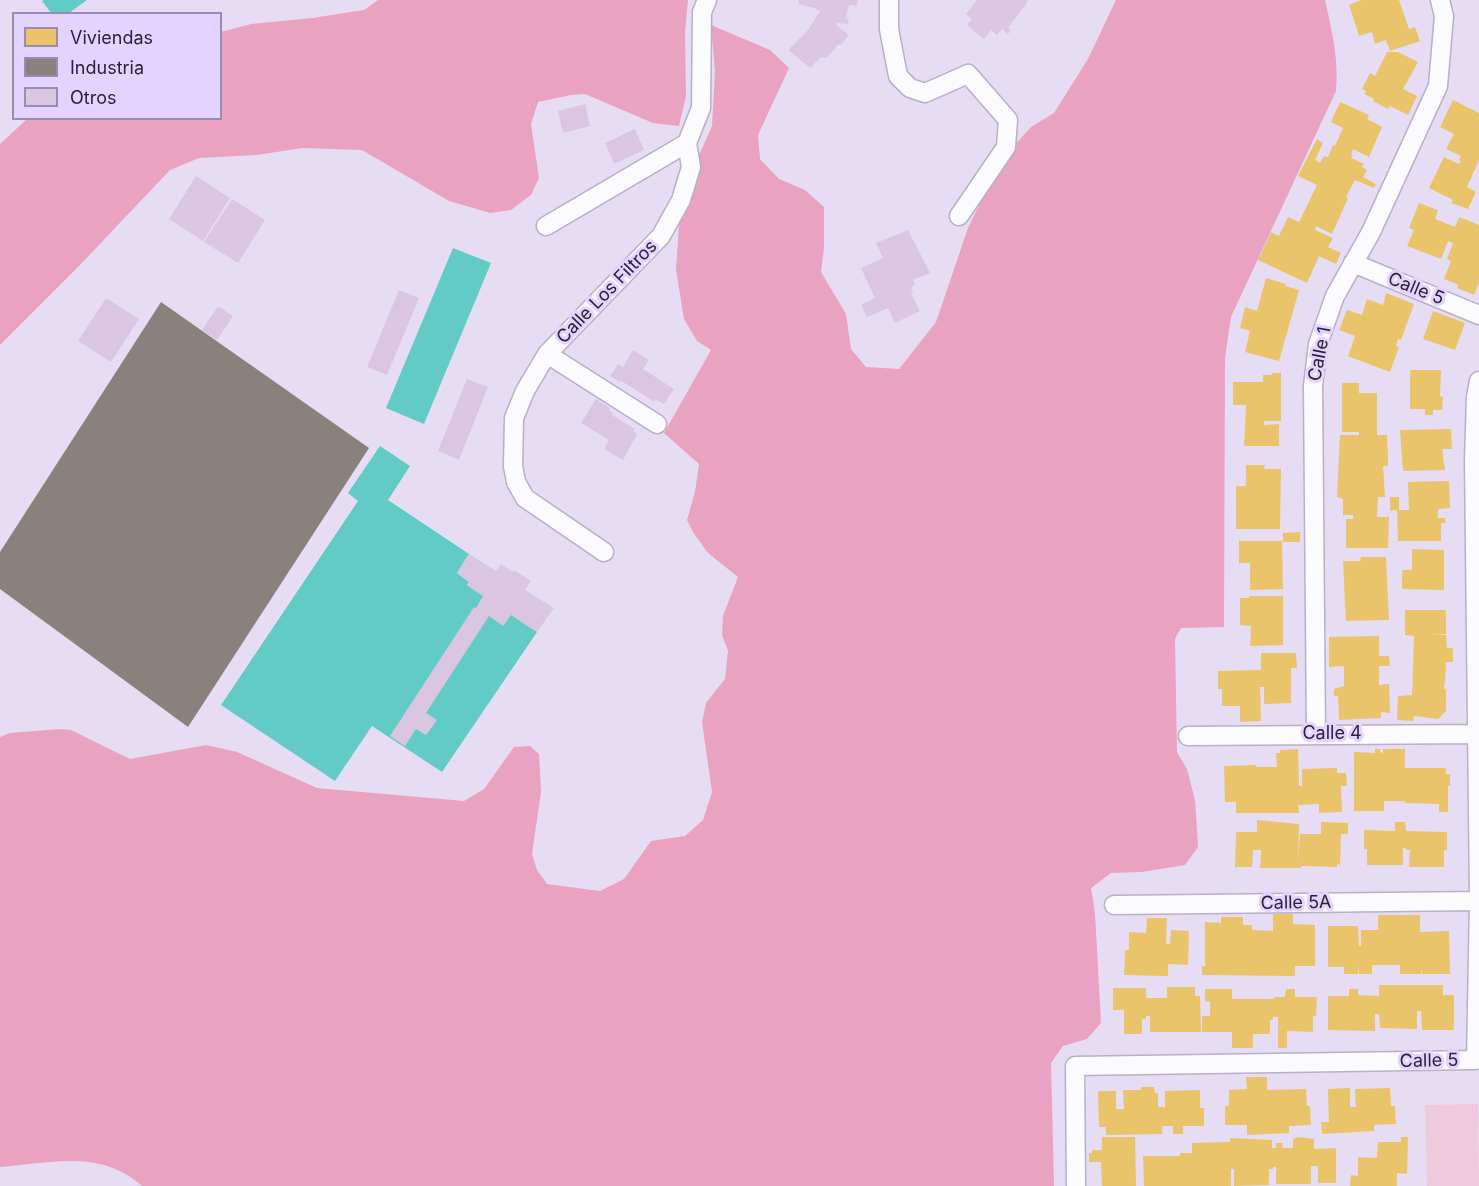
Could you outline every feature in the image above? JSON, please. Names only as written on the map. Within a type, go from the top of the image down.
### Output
[{"type":"street","name":"Calle Los Filtros","points":[[657,424],[547,354],[661,236],[681,200],[691,167],[687,143],[701,108],[702,12],[707,0]]},
{"type":"street","points":[[889,0],[889,29],[898,76],[910,88],[924,93],[968,74],[1008,120],[1006,147],[959,216]]},
{"type":"street","name":"Calle 1","points":[[1316,734],[1313,386],[1318,344],[1335,296],[1371,232],[1438,86],[1444,16],[1440,0]]},
{"type":"street","points":[[546,226],[687,143]]},
{"type":"street","name":"Calle 5","points":[[1353,263],[1479,315]]},
{"type":"street","points":[[547,354],[525,391],[514,418],[513,466],[516,482],[525,498],[604,552]]},
{"type":"street","name":"Calle 5","points":[[1076,1186],[1075,1066],[1476,1060],[1479,901],[1478,578],[1474,460],[1476,397],[1479,381]]},
{"type":"street","name":"Calle 4","points":[[1188,736],[1477,734]]},
{"type":"street","name":"Calle 5A","points":[[1114,905],[1479,901]]},
{"type":"shaded area","points":[[87,0],[70,12],[50,12],[42,1]]},
{"type":"shaded area","points":[[378,0],[688,0],[685,32],[686,96],[679,126],[653,123],[585,94],[538,102],[531,124],[539,178],[531,195],[511,210],[490,213],[449,201],[362,150],[302,148],[257,155],[199,158],[170,170],[0,345],[0,144],[26,120],[222,120],[222,32],[251,24],[364,10]]},
{"type":"shaded area","points":[[1116,0],[1325,0],[1334,46],[1337,79],[1336,91],[1231,317],[1225,358],[1224,627],[1181,628],[1175,639],[1177,752],[1187,769],[1195,800],[1198,847],[1185,865],[1142,872],[1111,873],[1091,888],[1095,913],[1101,1023],[1087,1039],[1063,1046],[1051,1063],[1054,1186],[142,1186],[126,1174],[92,1163],[57,1161],[0,1167],[0,737],[10,733],[71,730],[130,759],[206,745],[237,752],[317,788],[464,801],[484,789],[514,747],[530,746],[539,754],[541,792],[532,854],[537,870],[547,884],[600,891],[624,879],[651,841],[685,836],[703,820],[712,792],[702,722],[706,703],[725,679],[728,651],[722,635],[723,616],[738,577],[708,553],[693,532],[687,520],[695,492],[699,464],[664,433],[711,350],[697,341],[684,319],[676,270],[679,225],[694,188],[699,155],[712,126],[715,72],[711,25],[770,50],[789,68],[758,135],[760,159],[779,179],[805,190],[824,207],[824,248],[821,272],[846,314],[851,349],[866,367],[899,369],[936,322],[968,228],[1000,161],[1031,127],[1054,113],[1088,59]]},
{"type":"shaded area","points":[[453,248],[491,263],[424,424],[386,408]]},
{"type":"shaded area","points":[[380,446],[410,466],[388,500],[469,554],[457,573],[469,582],[467,585],[537,632],[442,772],[372,726],[335,781],[221,705],[358,501],[348,493]]},
{"type":"shaded area","points":[[1478,1104],[1479,1186],[1427,1186],[1425,1105]]},
{"type":"building: Viviendas","points":[[1361,0],[1399,0],[1409,29],[1415,27],[1420,41],[1390,51],[1386,40],[1375,44],[1372,32],[1359,36],[1349,5]]},
{"type":"building: Viviendas","points":[[1387,52],[1398,52],[1418,62],[1403,89],[1417,96],[1408,115],[1390,106],[1388,109],[1373,101],[1374,99],[1364,94],[1366,91],[1362,89],[1370,73],[1375,76]]},
{"type":"building: Viviendas","points":[[1453,100],[1479,113],[1479,160],[1467,187],[1476,192],[1468,209],[1451,203],[1453,200],[1429,188],[1444,157],[1459,164],[1461,161],[1459,160],[1461,156],[1446,149],[1454,134],[1440,127]]},
{"type":"building: Viviendas","points":[[1340,102],[1369,115],[1367,119],[1382,127],[1369,157],[1353,149],[1351,154],[1353,155],[1351,158],[1364,164],[1362,167],[1367,170],[1363,177],[1376,184],[1374,188],[1355,180],[1332,234],[1316,226],[1315,230],[1333,238],[1328,247],[1341,253],[1336,264],[1319,256],[1307,283],[1258,260],[1271,232],[1279,236],[1288,217],[1299,222],[1317,185],[1298,176],[1317,139],[1323,143],[1315,160],[1320,163],[1324,156],[1328,157],[1333,145],[1335,146],[1343,128],[1331,122]]},
{"type":"building: Viviendas","points":[[1419,203],[1438,210],[1435,219],[1455,227],[1459,217],[1479,225],[1479,283],[1474,295],[1457,288],[1459,285],[1444,279],[1451,261],[1447,259],[1453,243],[1448,241],[1441,259],[1407,246],[1414,230],[1409,228]]},
{"type":"building: Viviendas","points":[[1266,278],[1299,290],[1279,361],[1245,352],[1250,331],[1240,328],[1245,307],[1257,311]]},
{"type":"building: Viviendas","points":[[1386,293],[1414,304],[1401,340],[1398,339],[1396,346],[1399,347],[1390,372],[1348,356],[1355,336],[1339,330],[1347,310],[1362,315],[1367,299],[1383,305]]},
{"type":"building: Viviendas","points":[[1433,311],[1465,323],[1455,350],[1423,339]]},
{"type":"building: Viviendas","points":[[1410,370],[1441,370],[1442,410],[1433,410],[1433,415],[1425,415],[1425,409],[1410,409]]},
{"type":"building: Viviendas","points":[[1272,373],[1281,373],[1281,421],[1264,421],[1264,425],[1279,424],[1279,446],[1244,446],[1246,405],[1233,405],[1233,382],[1263,382],[1263,375],[1272,375]]},
{"type":"building: Viviendas","points":[[1342,383],[1359,383],[1359,393],[1377,393],[1377,435],[1387,435],[1388,466],[1383,466],[1385,497],[1378,497],[1377,517],[1389,517],[1388,548],[1346,548],[1346,519],[1353,519],[1353,515],[1343,515],[1343,499],[1337,497],[1340,435],[1359,435],[1359,432],[1342,432]]},
{"type":"building: Viviendas","points":[[1451,429],[1452,449],[1442,449],[1445,470],[1403,471],[1400,430]]},
{"type":"building: Viviendas","points":[[1246,465],[1265,465],[1264,469],[1281,469],[1280,529],[1236,529],[1236,486],[1246,486]]},
{"type":"building: Viviendas","points":[[1449,481],[1450,508],[1438,509],[1438,518],[1445,518],[1446,523],[1441,523],[1441,541],[1398,541],[1397,510],[1390,511],[1390,497],[1399,497],[1399,510],[1409,510],[1408,482]]},
{"type":"building: Viviendas","points":[[1300,532],[1300,542],[1283,542],[1283,533]]},
{"type":"building: Viviendas","points":[[1239,541],[1282,541],[1283,589],[1250,590],[1250,563],[1239,563]]},
{"type":"building: Viviendas","points":[[1412,549],[1444,550],[1444,590],[1402,589],[1402,570],[1412,570]]},
{"type":"building: Viviendas","points":[[1361,557],[1386,557],[1389,620],[1346,621],[1343,561],[1360,561]]},
{"type":"building: Viviendas","points":[[1249,596],[1283,596],[1283,645],[1250,646],[1251,626],[1240,625],[1240,598],[1249,598]]},
{"type":"building: Viviendas","points":[[1405,610],[1446,610],[1446,634],[1431,634],[1446,635],[1447,648],[1453,648],[1453,662],[1446,662],[1444,689],[1446,689],[1446,711],[1438,719],[1414,716],[1413,721],[1397,720],[1398,696],[1412,695],[1414,636],[1405,635]]},
{"type":"building: Viviendas","points":[[1379,636],[1379,656],[1389,656],[1390,666],[1379,666],[1379,685],[1389,684],[1390,713],[1381,712],[1381,718],[1339,720],[1338,696],[1334,696],[1334,689],[1344,686],[1344,666],[1329,667],[1329,637]]},
{"type":"building: Viviendas","points":[[1261,653],[1296,653],[1297,668],[1291,668],[1291,703],[1264,704],[1264,687],[1260,687],[1261,721],[1240,722],[1240,706],[1222,706],[1222,689],[1218,689],[1218,671],[1261,670]]},
{"type":"building: Viviendas","points":[[1298,749],[1299,786],[1302,786],[1302,769],[1337,768],[1337,773],[1346,773],[1347,786],[1341,786],[1342,812],[1319,813],[1319,804],[1298,805],[1299,813],[1236,813],[1236,802],[1225,802],[1224,766],[1277,767],[1276,753],[1280,753],[1280,750]]},
{"type":"building: Viviendas","points":[[1375,749],[1380,749],[1383,753],[1383,749],[1405,749],[1405,768],[1446,768],[1446,774],[1450,774],[1448,812],[1439,812],[1439,804],[1405,803],[1405,801],[1384,801],[1384,811],[1354,811],[1354,752],[1375,753]]},
{"type":"building: Viviendas","points":[[1257,820],[1299,824],[1298,861],[1300,834],[1321,834],[1321,822],[1348,823],[1348,834],[1341,834],[1340,865],[1337,864],[1337,867],[1260,868],[1261,850],[1253,850],[1252,867],[1235,867],[1236,832],[1257,832]]},
{"type":"building: Viviendas","points":[[1395,822],[1405,822],[1406,831],[1447,832],[1444,867],[1409,867],[1410,850],[1406,848],[1403,848],[1403,865],[1367,865],[1364,830],[1395,831]]},
{"type":"building: Viviendas","points":[[1273,914],[1293,914],[1293,924],[1315,925],[1315,966],[1295,966],[1295,976],[1202,975],[1202,966],[1205,966],[1205,922],[1221,923],[1221,917],[1243,917],[1243,925],[1252,925],[1252,930],[1273,931]]},
{"type":"building: Viviendas","points":[[1378,915],[1420,915],[1420,932],[1449,931],[1450,974],[1422,974],[1421,968],[1421,974],[1400,974],[1400,965],[1372,965],[1372,974],[1359,974],[1358,965],[1358,974],[1344,974],[1344,967],[1328,967],[1328,926],[1358,926],[1359,946],[1361,946],[1361,930],[1378,930]]},
{"type":"building: Viviendas","points":[[1147,918],[1167,918],[1166,944],[1170,944],[1171,930],[1189,931],[1188,965],[1168,964],[1168,976],[1124,975],[1125,950],[1129,950],[1129,932],[1146,933]]},
{"type":"building: Viviendas","points":[[1379,985],[1443,985],[1443,995],[1454,995],[1454,1030],[1422,1030],[1421,1011],[1417,1011],[1417,1029],[1380,1028],[1379,1014],[1375,1014],[1375,1031],[1328,1030],[1328,996],[1349,996],[1349,989],[1358,989],[1358,995],[1379,996]]},
{"type":"building: Viviendas","points":[[1167,987],[1195,987],[1195,996],[1200,996],[1201,1032],[1150,1032],[1150,1016],[1146,1016],[1146,1019],[1142,1019],[1142,1034],[1124,1034],[1124,1010],[1113,1010],[1113,988],[1146,988],[1146,998],[1167,998]]},
{"type":"building: Viviendas","points":[[1205,989],[1232,989],[1232,999],[1285,997],[1286,989],[1295,989],[1295,997],[1317,997],[1316,1016],[1313,1016],[1313,1032],[1287,1031],[1287,1048],[1278,1048],[1278,1017],[1273,1017],[1273,1020],[1270,1020],[1270,1034],[1253,1034],[1253,1048],[1232,1048],[1232,1032],[1202,1032],[1202,1016],[1210,1016],[1210,1002],[1205,1001]]},
{"type":"building: Viviendas","points":[[1246,1077],[1267,1077],[1267,1090],[1306,1089],[1311,1125],[1289,1126],[1289,1133],[1247,1135],[1247,1125],[1225,1125],[1225,1106],[1229,1106],[1229,1090],[1247,1089]]},
{"type":"building: Viviendas","points":[[1141,1087],[1154,1087],[1155,1093],[1158,1093],[1158,1107],[1165,1107],[1165,1091],[1200,1090],[1200,1108],[1204,1108],[1204,1126],[1183,1126],[1183,1134],[1173,1134],[1173,1126],[1162,1126],[1162,1134],[1106,1135],[1106,1127],[1099,1127],[1098,1091],[1116,1091],[1116,1109],[1124,1109],[1123,1090],[1141,1090]]},
{"type":"building: Viviendas","points":[[1350,1088],[1350,1107],[1356,1107],[1355,1089],[1390,1088],[1391,1106],[1395,1106],[1396,1124],[1374,1125],[1374,1131],[1322,1134],[1321,1122],[1329,1122],[1328,1089]]},
{"type":"building: Viviendas","points":[[1102,1137],[1135,1137],[1136,1186],[1102,1186],[1101,1162],[1089,1162],[1089,1153],[1092,1153],[1092,1150],[1102,1150]]},
{"type":"building: Viviendas","points":[[1298,1137],[1314,1139],[1314,1149],[1336,1148],[1336,1183],[1318,1183],[1318,1166],[1311,1166],[1311,1184],[1276,1184],[1276,1167],[1273,1167],[1269,1169],[1269,1185],[1234,1186],[1234,1169],[1231,1169],[1231,1186],[1144,1186],[1143,1156],[1180,1156],[1180,1153],[1192,1153],[1192,1143],[1230,1142],[1230,1138],[1272,1140],[1272,1148],[1276,1148],[1276,1143],[1283,1143],[1282,1148],[1293,1148],[1293,1139]]},
{"type":"building: Viviendas","points":[[1401,1137],[1408,1137],[1407,1174],[1397,1173],[1397,1186],[1350,1186],[1351,1175],[1358,1176],[1358,1157],[1377,1158],[1378,1142],[1401,1142]]},
{"type":"building: Industria","points":[[161,302],[369,448],[188,727],[0,589],[0,552]]},
{"type":"building: Otros","points":[[799,0],[858,0],[856,6],[849,5],[846,18],[849,20],[848,24],[837,23],[836,25],[849,35],[826,58],[821,57],[810,68],[788,50],[808,30],[820,11],[798,4]]},
{"type":"building: Otros","points":[[977,0],[1028,1],[1008,28],[1011,30],[1008,34],[1002,29],[997,35],[991,30],[984,39],[967,25],[972,19],[966,14]]},
{"type":"building: Otros","points":[[585,104],[590,126],[563,133],[558,111]]},
{"type":"building: Otros","points":[[635,129],[644,150],[614,164],[605,143]]},
{"type":"building: Otros","points":[[196,176],[230,198],[203,241],[169,219]]},
{"type":"building: Otros","points":[[232,199],[265,220],[238,263],[204,242]]},
{"type":"building: Otros","points":[[908,230],[930,273],[913,280],[915,285],[911,287],[913,293],[911,294],[920,311],[895,323],[888,308],[867,317],[861,305],[875,298],[861,268],[883,258],[876,243]]},
{"type":"building: Otros","points":[[399,290],[419,298],[387,375],[367,367]]},
{"type":"building: Otros","points":[[106,298],[139,319],[111,362],[78,341]]},
{"type":"building: Otros","points":[[218,306],[233,316],[217,340],[202,330]]},
{"type":"building: Otros","points":[[633,350],[649,360],[643,369],[674,389],[664,404],[657,400],[653,401],[610,376],[618,364],[623,367]]},
{"type":"building: Otros","points":[[467,379],[488,387],[459,460],[438,451]]},
{"type":"building: Otros","points":[[596,399],[610,408],[612,415],[635,429],[633,431],[637,434],[623,460],[604,449],[609,440],[581,423]]},
{"type":"building: Otros","points":[[469,554],[496,571],[501,564],[513,572],[514,570],[531,581],[525,590],[554,608],[537,632],[511,615],[503,626],[489,616],[426,713],[437,720],[426,735],[416,729],[405,746],[390,736],[483,596],[467,585],[469,582],[457,573]]}]
